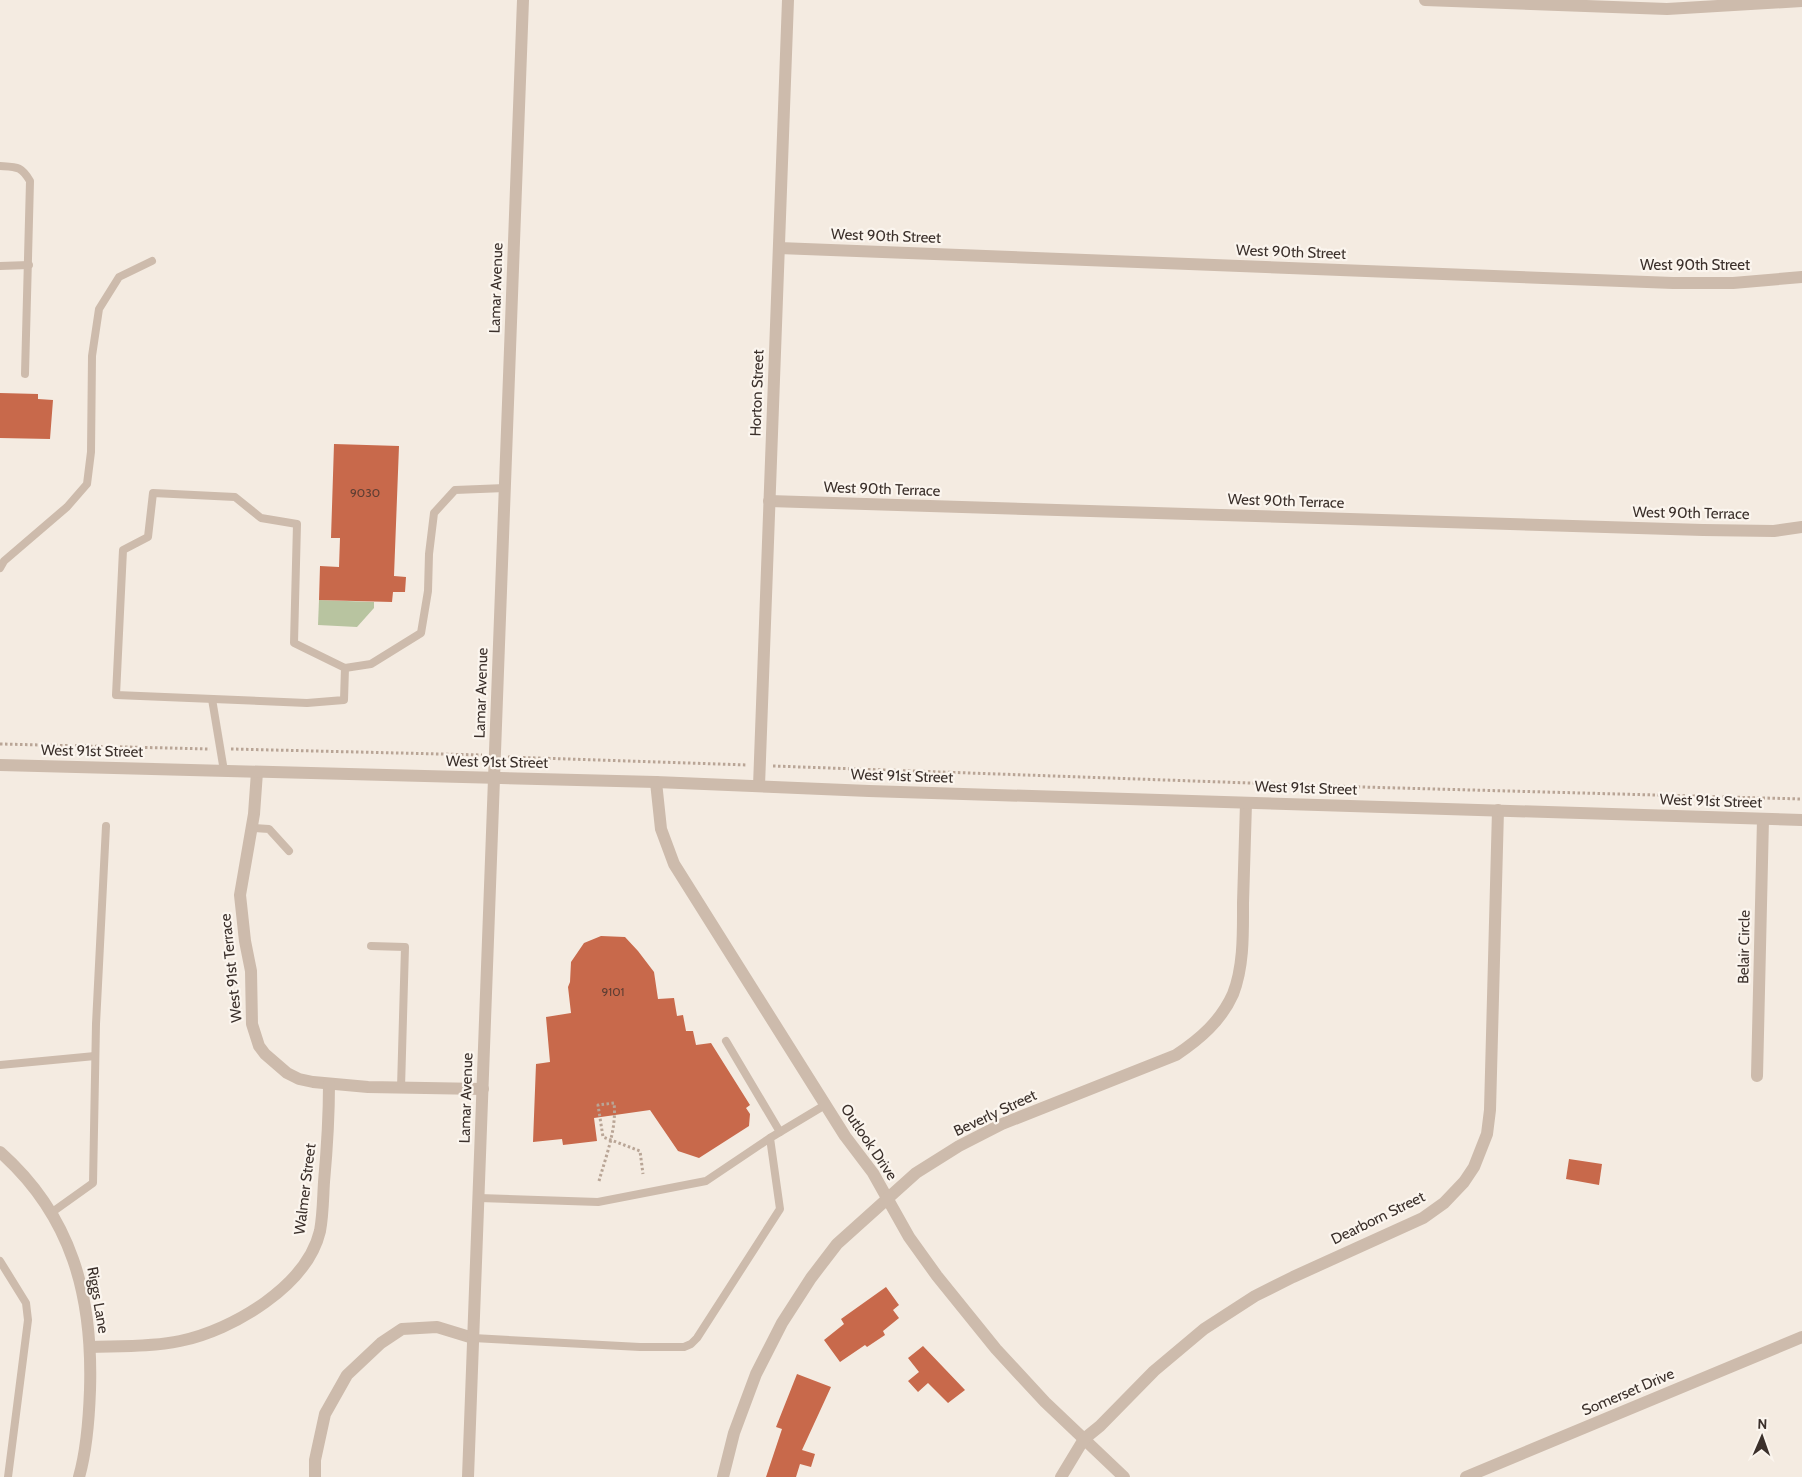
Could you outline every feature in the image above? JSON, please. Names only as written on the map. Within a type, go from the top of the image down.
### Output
[{"type":"street","name":"Lamar Avenue","points":[[468,1477],[523,0]]},
{"type":"street","name":"Horton Street","points":[[759,786],[788,0]]},
{"type":"street","points":[[1425,0],[1667,9],[1802,1]]},
{"type":"street","name":"West 90th Street","points":[[779,248],[1673,283],[1733,283],[1802,277]]},
{"type":"street","name":"West 90th Terrace","points":[[769,501],[1703,530],[1774,530],[1802,527]]},
{"type":"street","name":"West 91st Street","points":[[0,765],[656,782],[869,792],[1802,820]]},
{"type":"street","name":"West 91st Terrace","points":[[257,772],[254,814],[240,895],[245,942],[251,971],[252,1024],[259,1046],[265,1054],[287,1073],[300,1079],[329,1084],[401,1088],[483,1089]]},
{"type":"street","name":"Outlook Drive","points":[[656,782],[661,829],[674,864],[825,1105],[857,1154],[873,1173],[909,1237],[937,1276],[996,1350],[1045,1402],[1124,1477]]},
{"type":"street","name":"Beverly Street","points":[[723,1477],[734,1433],[756,1374],[782,1323],[811,1278],[837,1244],[916,1173],[959,1146],[1002,1124],[1176,1055],[1199,1039],[1218,1019],[1233,994],[1240,969],[1243,934],[1246,803]]},
{"type":"street","name":"Dearborn Street","points":[[1061,1477],[1084,1440],[1154,1371],[1204,1329],[1255,1296],[1423,1218],[1444,1203],[1464,1182],[1474,1167],[1487,1134],[1490,1110],[1498,810]]},
{"type":"street","name":"Belair Circle","points":[[1757,1076],[1763,818]]},
{"type":"street","name":"Walmer Street","points":[[90,1348],[180,1342],[195,1337],[234,1322],[262,1305],[294,1278],[310,1257],[320,1231],[329,1123],[329,1084]]},
{"type":"street","name":"Riggs Lane","points":[[0,1152],[21,1172],[44,1200],[64,1236],[78,1271],[86,1311],[91,1362],[89,1420],[79,1477]]},
{"type":"street","points":[[315,1477],[315,1460],[325,1414],[347,1375],[381,1343],[402,1329],[437,1327],[473,1338]]},
{"type":"street","name":"Somerset Drive","points":[[1466,1477],[1802,1337]]},
{"type":"lane","points":[[0,166],[17,167],[24,170],[30,181],[25,374]]},
{"type":"lane","points":[[0,568],[4,561],[67,506],[87,484],[91,452],[92,356],[99,309],[119,277],[152,262]]},
{"type":"lane","points":[[0,266],[29,265]]},
{"type":"lane","points":[[345,668],[344,700],[307,703],[116,695],[123,550],[148,537],[153,493],[235,497],[261,518],[297,524],[294,643],[345,668],[371,664],[421,632],[428,591],[434,513],[444,501],[455,490],[505,488]]},
{"type":"lane","points":[[212,699],[224,771]]},
{"type":"lane","points":[[51,1213],[93,1183],[95,1056],[106,826]]},
{"type":"lane","points":[[252,828],[269,829],[289,851]]},
{"type":"lane","points":[[371,946],[405,947],[401,1088]]},
{"type":"lane","points":[[726,1041],[780,1132]]},
{"type":"lane","points":[[0,1064],[95,1056]]},
{"type":"lane","points":[[478,1198],[598,1202],[706,1181],[770,1138],[825,1105]]},
{"type":"lane","points":[[473,1338],[640,1346],[684,1347],[691,1344],[780,1209],[770,1138]]},
{"type":"lane","points":[[0,1261],[26,1303],[28,1320],[8,1477]]},
{"type":"path","points":[[0,744],[495,756],[1352,787],[1802,799]]},
{"type":"path","points":[[599,1181],[610,1140],[616,1117],[614,1103],[598,1105],[603,1137],[610,1140],[640,1151],[643,1174]]},
{"type":"green space","points":[[319,600],[374,602],[374,608],[357,627],[318,625]]},
{"type":"building","points":[[0,393],[38,394],[38,399],[53,400],[50,439],[0,438]]},
{"type":"building","points":[[334,444],[399,446],[394,576],[406,577],[405,592],[393,592],[392,602],[319,600],[320,566],[339,567],[340,538],[331,538]]},
{"type":"building","points":[[601,936],[625,937],[638,951],[654,972],[658,999],[674,998],[677,1016],[683,1015],[686,1031],[693,1031],[696,1045],[711,1043],[750,1105],[746,1108],[750,1114],[749,1126],[699,1158],[678,1151],[650,1110],[594,1118],[597,1141],[563,1145],[562,1139],[533,1142],[536,1064],[550,1062],[546,1017],[571,1013],[568,987],[571,962],[584,943]]},
{"type":"building","points":[[1569,1159],[1602,1164],[1599,1185],[1566,1179]]},
{"type":"building","points":[[886,1287],[899,1305],[893,1310],[899,1318],[883,1331],[885,1335],[867,1347],[865,1345],[840,1362],[824,1340],[844,1324],[841,1319]]},
{"type":"building","points":[[923,1346],[965,1390],[948,1403],[928,1383],[918,1392],[908,1381],[919,1372],[908,1358]]},
{"type":"building","points":[[797,1374],[831,1387],[802,1450],[815,1454],[811,1467],[800,1464],[796,1477],[766,1477],[782,1429],[776,1427]]}]
